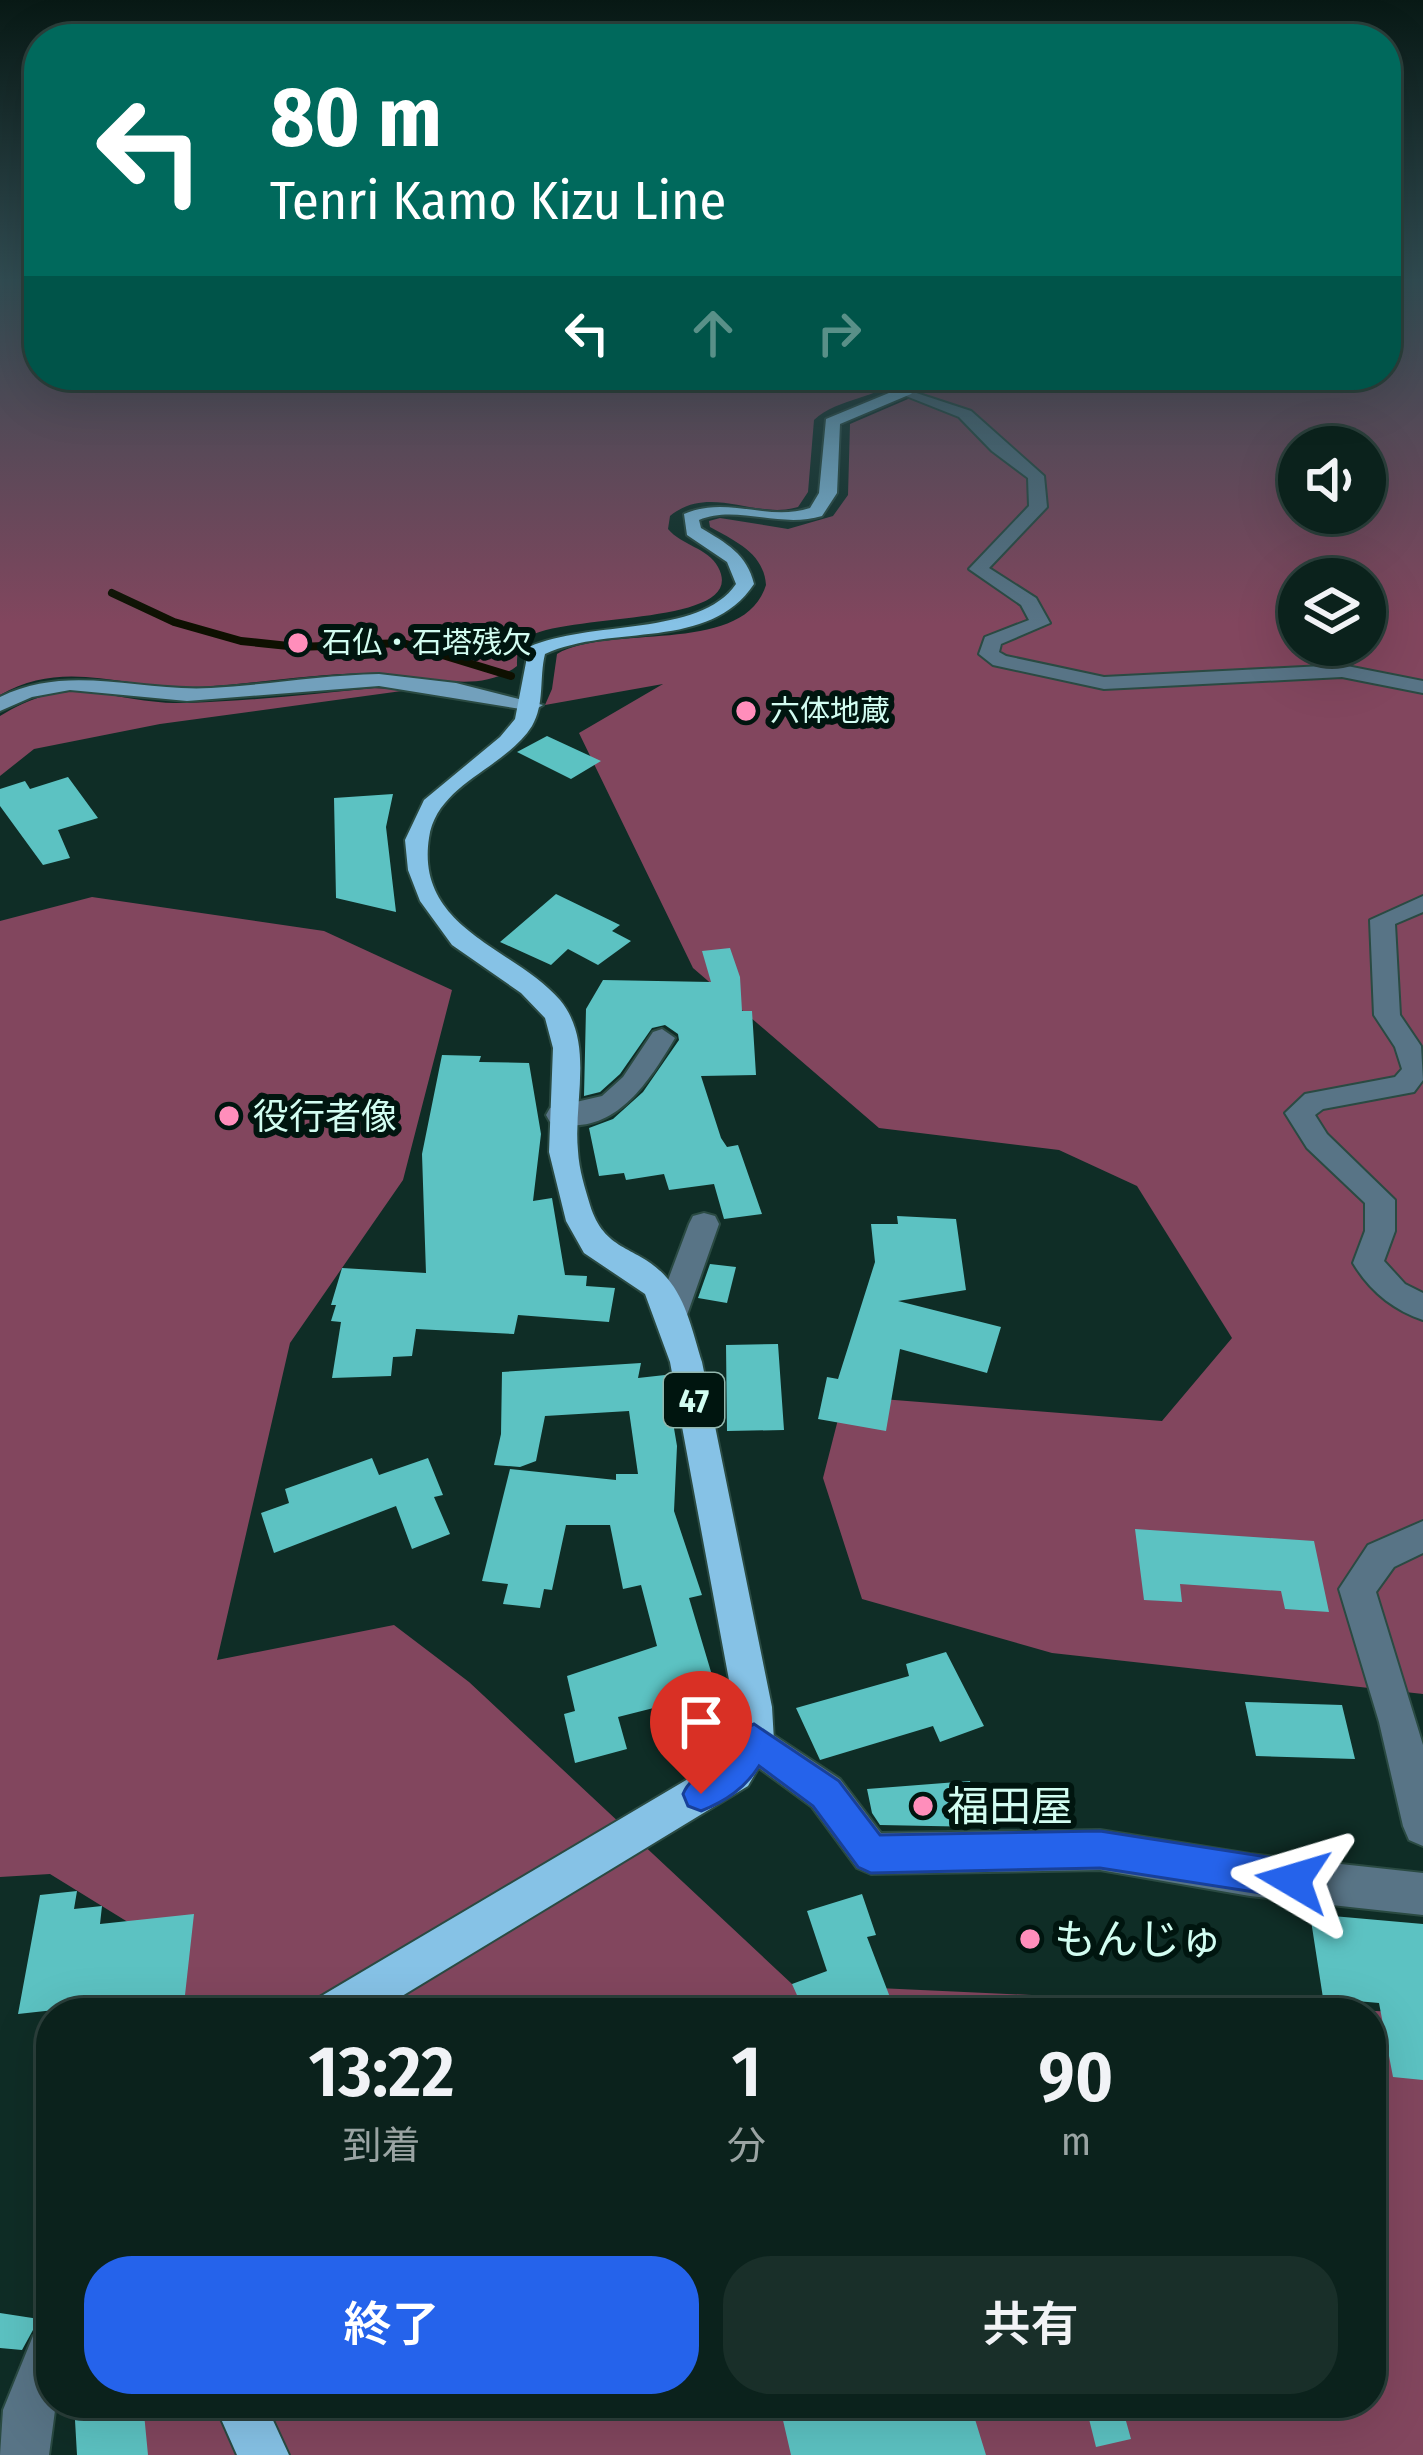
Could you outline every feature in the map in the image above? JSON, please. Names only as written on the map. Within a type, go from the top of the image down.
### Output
[{"type":"main road","name":"47","points":[[754,1741],[754,1706],[686,1362],[671,1315],[654,1283],[590,1242],[565,1167],[560,1115],[568,1046],[559,1017],[535,992],[468,947],[434,905],[417,865],[417,835],[430,807],[517,733],[532,705],[531,663],[536,651],[581,632],[693,622],[733,604],[745,584],[742,568],[726,550],[693,531],[690,518],[717,509],[786,520],[816,512],[828,493],[832,422],[897,395]]},
{"type":"main road","points":[[0,705],[27,690],[63,682],[190,695],[376,680],[421,683],[532,705]]},
{"type":"main road","points":[[358,1998],[734,1773],[754,1741]]},
{"type":"main road","points":[[246,2418],[262,2455]]},
{"type":"street","points":[[914,395],[964,414],[1036,476],[1038,507],[978,568],[1029,602],[1040,623],[992,641],[989,654],[1000,661],[1104,683],[1342,671],[1423,688]]},
{"type":"street","points":[[1423,903],[1382,920],[1387,1016],[1408,1046],[1416,1070],[1404,1085],[1315,1101],[1299,1113],[1317,1141],[1381,1200],[1379,1232],[1369,1263],[1394,1292],[1423,1307]]},
{"type":"street","points":[[560,1115],[592,1115],[624,1096],[662,1038]]},
{"type":"street","points":[[671,1315],[704,1224]]},
{"type":"street","points":[[1423,1536],[1381,1556],[1357,1589],[1398,1722],[1423,1826]]},
{"type":"street","points":[[754,1741],[826,1793],[871,1854],[1100,1850],[1250,1875],[1423,1894]]},
{"type":"street","points":[[22,2455],[28,2410],[36,2391]]},
{"type":"shaded area","points":[[0,395],[867,395],[814,420],[808,492],[798,507],[782,510],[701,502],[670,516],[668,529],[718,567],[721,587],[706,600],[679,610],[542,631],[524,640],[517,666],[502,675],[470,682],[337,674],[199,687],[74,676],[25,684],[0,695]]},
{"type":"shaded area","points":[[918,395],[1423,395],[1423,1694],[1052,1653],[862,1599],[823,1478],[844,1396],[1162,1421],[1232,1338],[1137,1186],[1059,1150],[879,1128],[693,968],[579,733],[663,684],[545,705],[557,654],[609,640],[704,630],[732,622],[753,607],[766,585],[760,564],[747,549],[710,527],[709,521],[720,518],[788,529],[833,516],[848,495],[850,424]]},
{"type":"shaded area","points":[[374,688],[409,690],[160,724],[34,749],[0,776],[0,716],[51,694],[93,693],[188,703]]},
{"type":"shaded area","points":[[92,897],[324,931],[452,990],[403,1180],[290,1343],[217,1660],[394,1625],[469,1682],[792,1984],[1094,1998],[155,1998],[144,1932],[50,1874],[0,1877],[0,921]]},
{"type":"shaded area","points":[[1423,2002],[1423,2455],[135,2455],[129,2418],[1386,2418],[1386,2011]]},
{"type":"building","points":[[547,736],[601,761],[571,779],[517,752]]},
{"type":"building","points":[[68,777],[98,818],[58,830],[70,858],[43,865],[0,806],[0,789],[25,781],[30,789]]},
{"type":"building","points":[[393,794],[386,827],[396,912],[336,898],[334,798]]},
{"type":"building","points":[[556,894],[620,925],[612,931],[631,941],[598,965],[568,949],[551,965],[500,942]]},
{"type":"building","points":[[730,948],[740,977],[742,1011],[752,1011],[756,1075],[701,1076],[721,1138],[727,1147],[738,1145],[762,1214],[724,1219],[714,1184],[669,1190],[664,1174],[626,1180],[624,1173],[599,1176],[589,1128],[613,1119],[643,1092],[679,1040],[678,1034],[665,1025],[652,1028],[620,1074],[600,1092],[584,1096],[586,1009],[603,980],[711,982],[702,951]]},
{"type":"building","points":[[442,1055],[529,1063],[541,1134],[533,1201],[552,1198],[565,1275],[587,1276],[586,1286],[615,1288],[609,1322],[518,1315],[514,1334],[416,1329],[412,1356],[393,1357],[391,1376],[332,1378],[341,1322],[331,1321],[336,1305],[331,1305],[342,1268],[426,1273],[422,1154]]},
{"type":"building","points":[[897,1216],[956,1219],[966,1290],[898,1301],[1001,1327],[987,1373],[900,1349],[886,1431],[818,1419],[827,1377],[838,1379],[875,1262],[871,1224],[898,1224]]},
{"type":"building","points":[[710,1264],[736,1267],[727,1303],[698,1298]]},
{"type":"building","points":[[778,1344],[784,1430],[727,1431],[726,1345]]},
{"type":"building","points":[[641,1363],[638,1378],[665,1375],[677,1446],[674,1511],[702,1595],[689,1598],[717,1692],[618,1717],[627,1749],[575,1763],[564,1714],[575,1711],[567,1676],[657,1646],[641,1585],[623,1589],[610,1525],[566,1525],[552,1590],[544,1589],[540,1608],[503,1604],[508,1584],[482,1581],[510,1469],[616,1480],[616,1474],[638,1474],[629,1411],[545,1416],[536,1461],[520,1467],[494,1465],[501,1434],[502,1372]]},
{"type":"building","points":[[372,1458],[379,1475],[428,1458],[443,1495],[434,1497],[450,1534],[412,1549],[396,1506],[274,1553],[261,1513],[289,1503],[285,1489]]},
{"type":"building","points":[[1135,1529],[1314,1541],[1329,1612],[1285,1609],[1281,1591],[1180,1584],[1182,1602],[1144,1600]]},
{"type":"building","points":[[946,1652],[984,1726],[940,1742],[933,1726],[820,1760],[796,1708],[909,1676],[906,1664]]},
{"type":"building","points":[[1245,1702],[1342,1705],[1355,1759],[1256,1756]]},
{"type":"building","name":"福田屋","points":[[970,1781],[981,1827],[880,1825],[867,1789]]},
{"type":"building","points":[[77,1891],[74,1909],[102,1906],[100,1924],[194,1914],[185,1998],[36,1998],[36,2012],[18,2014],[40,1895]]},
{"type":"building","points":[[862,1894],[876,1935],[867,1937],[890,1998],[798,1998],[792,1984],[827,1971],[807,1911]]},
{"type":"building","points":[[1310,1914],[1423,1924],[1423,2080],[1393,2077],[1386,2040],[1386,1998],[1323,1998]]},
{"type":"building","points":[[0,2313],[36,2319],[22,2350],[0,2348]]},
{"type":"building","points":[[75,2418],[144,2418],[148,2455],[77,2455]]},
{"type":"building","points":[[782,2418],[975,2418],[986,2455],[791,2455]]},
{"type":"building","points":[[1089,2418],[1125,2418],[1131,2439],[1096,2447]]},
{"type":"waterway","points":[[112,593],[174,622],[241,641],[298,647],[403,643],[511,676]]},
{"type":"place","name":"石仏・石塔残欠","points":[[298,643]]},
{"type":"place","name":"六体地蔵","points":[[746,711]]},
{"type":"place","name":"役行者像","points":[[229,1116]]},
{"type":"place","name":"福田屋","points":[[923,1806]]},
{"type":"place","name":"もんじゅ","points":[[1030,1939]]},
{"type":"route","points":[[701,1794],[734,1773],[754,1741],[826,1793],[871,1854],[1100,1850],[1293,1880]]}]
